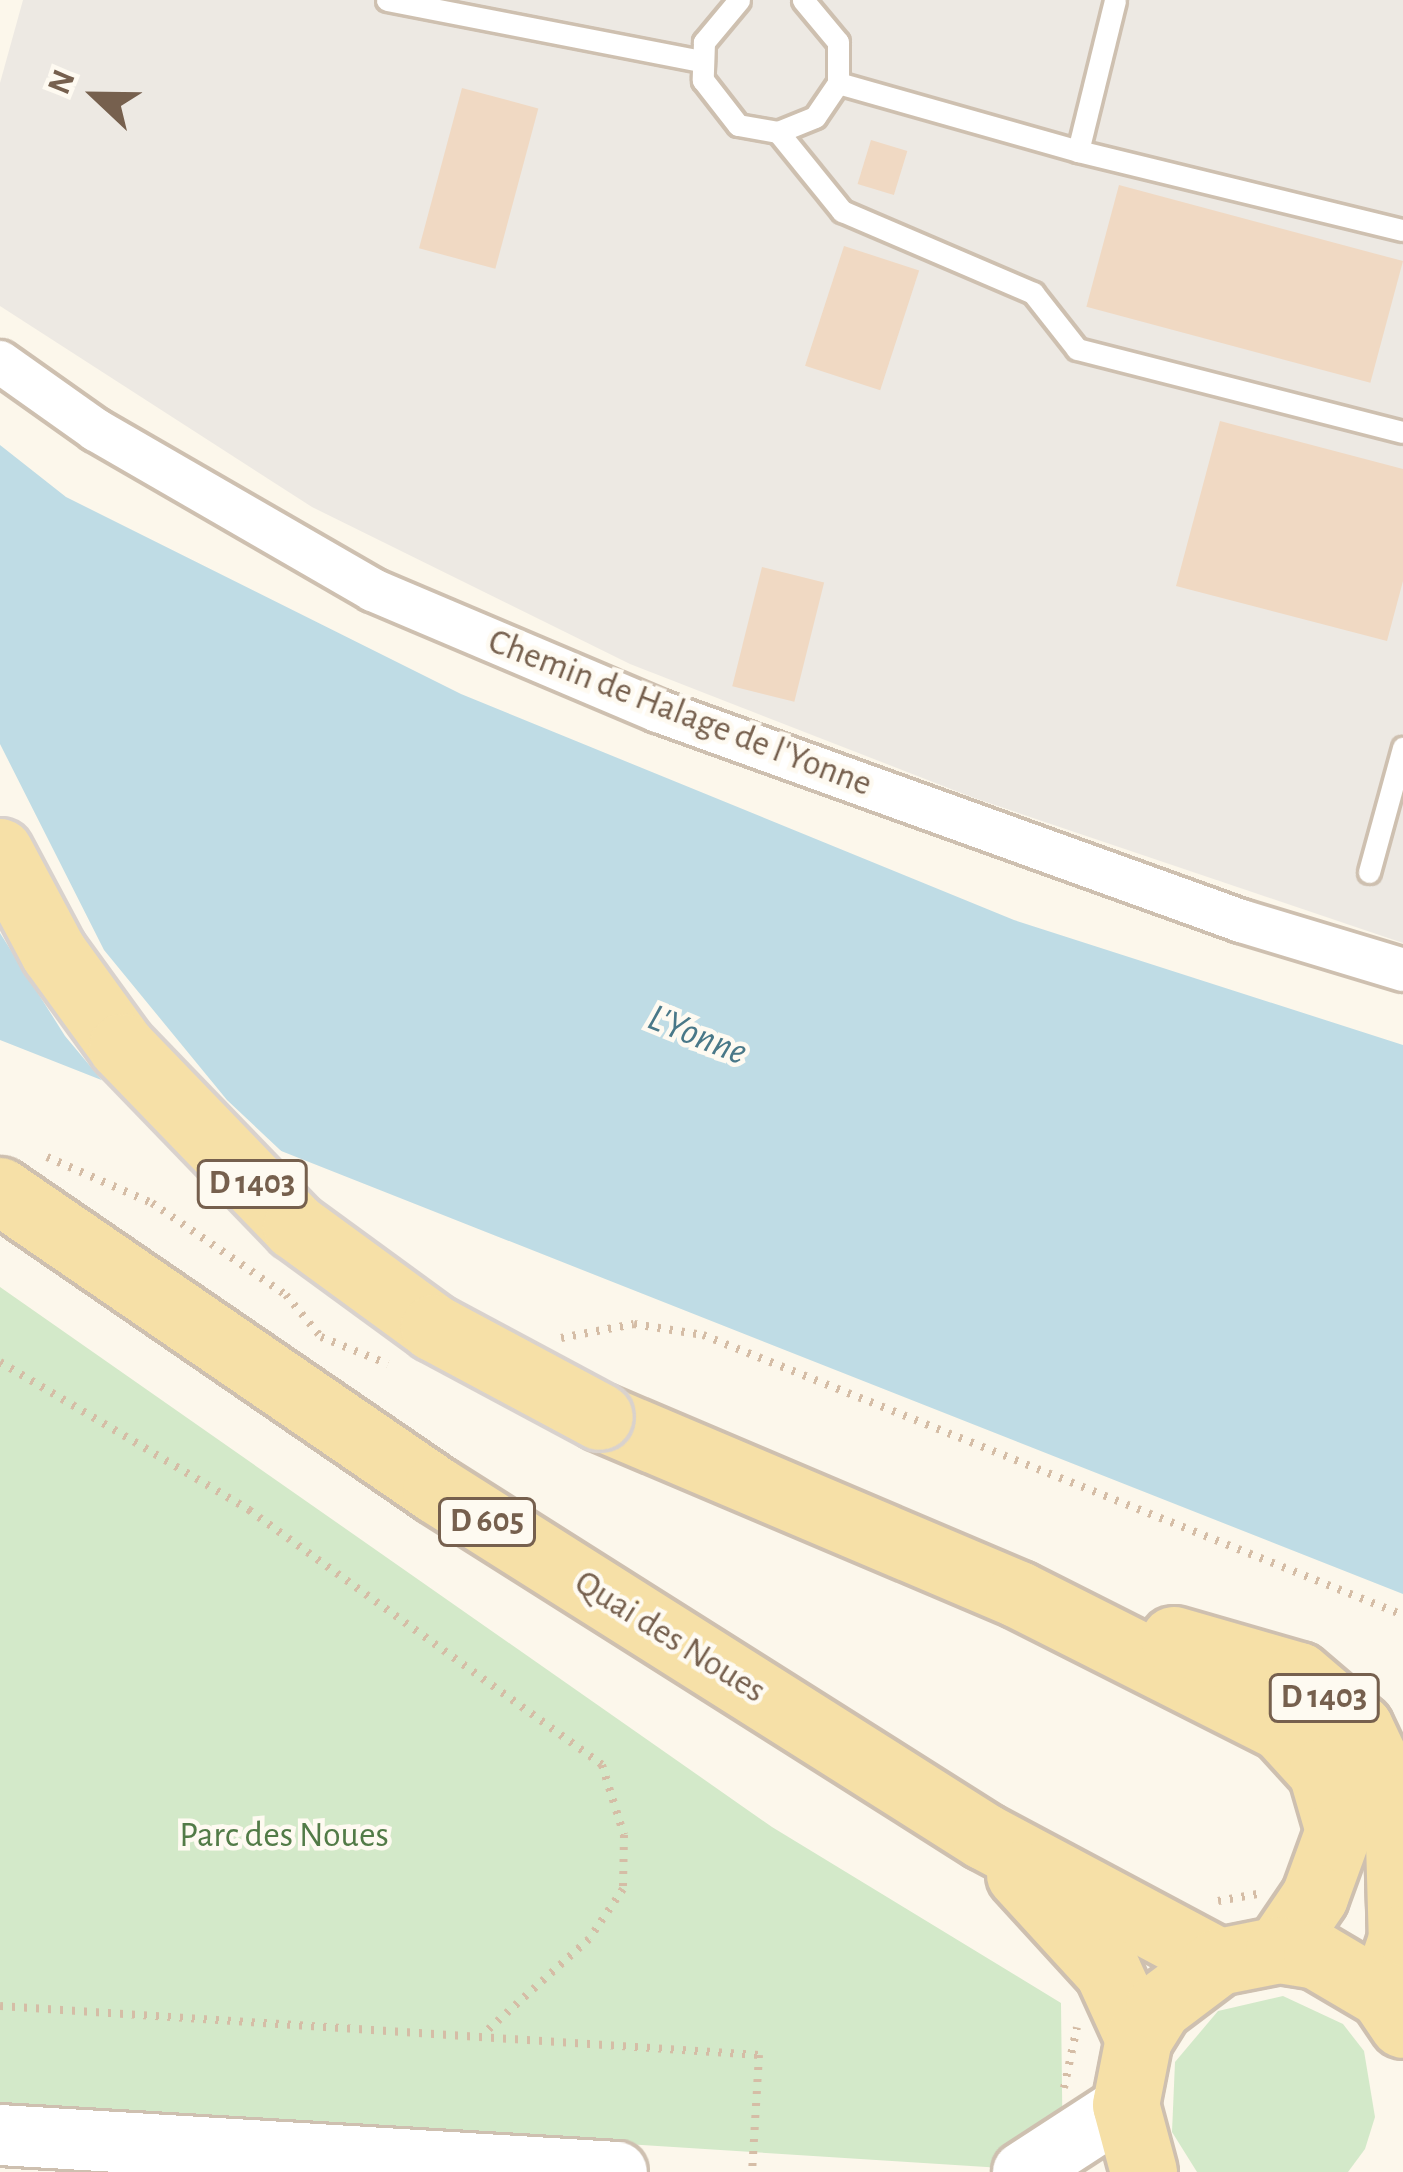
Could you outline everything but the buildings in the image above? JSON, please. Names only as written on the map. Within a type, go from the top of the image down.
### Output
[{"type":"main road","name":"D 1403","points":[[0,852],[53,953],[122,1047],[296,1227],[434,1328],[600,1417],[1019,1595],[1282,1728],[1322,1772],[1340,1832],[1315,1897],[1243,1928]]},
{"type":"main road","name":"Quai des Noues","points":[[14,1172],[416,1477],[985,1837]]},
{"type":"main road","name":"D 1403","points":[[1019,1595],[1299,1676],[1360,1729],[1401,1808],[1402,1939],[1393,2010]]},
{"type":"main road","name":"D 605","points":[[985,1837],[1243,1928]]},
{"type":"main road","name":"D 605","points":[[985,1837],[1108,1971],[1139,2039]]},
{"type":"main road","points":[[1023,2172],[1095,2105],[1159,2007],[1243,1928],[1334,1963],[1393,2010]]},
{"type":"main road","points":[[1095,2105],[1144,2172]]},
{"type":"main road","points":[[0,2135],[617,2172]]},
{"type":"street","name":"Chemin de Halage de l'Yonne","points":[[0,362],[186,484],[395,599],[680,719],[1241,921],[1403,970]]},
{"type":"lane","points":[[387,0],[700,61]]},
{"type":"lane","points":[[739,0],[712,24],[700,61],[723,113],[778,132],[842,211],[1034,293],[1077,349],[1403,432]]},
{"type":"lane","points":[[1078,151],[1115,0]]},
{"type":"lane","points":[[778,132],[815,117],[838,83],[838,42],[816,3]]},
{"type":"lane","points":[[838,83],[1078,151],[1403,230]]},
{"type":"lane","points":[[1369,872],[1403,748]]},
{"type":"path","points":[[14,1172],[72,1162],[152,1203],[286,1294],[321,1336],[407,1372]]},
{"type":"path","points":[[547,1342],[634,1324],[703,1335],[1403,1615]]},
{"type":"path","points":[[0,1361],[249,1510],[602,1765],[624,1835],[623,1889],[589,1939],[483,2034]]},
{"type":"path","points":[[1085,2003],[1063,2071],[1095,2105]]},
{"type":"path","points":[[0,2006],[758,2055],[752,2172]]},
{"type":"shaded area","points":[[23,0],[1403,0],[1403,943],[974,798],[630,664],[312,507],[0,306],[0,83]]},
{"type":"green space","name":"Parc des Noues","points":[[0,1287],[772,1827],[1061,2003],[1063,2172],[0,2104]]},
{"type":"green space","points":[[1283,1996],[1343,2024],[1364,2051],[1375,2117],[1365,2149],[1348,2172],[1197,2172],[1172,2132],[1175,2062],[1218,2011]]},
{"type":"water","name":"L'Yonne","points":[[0,445],[66,497],[461,694],[1014,920],[1403,1045],[1403,1594],[0,1040]]},
{"type":"pier","points":[[0,744],[104,950],[227,1100],[295,1164],[111,1091],[65,1036],[0,933]]}]
